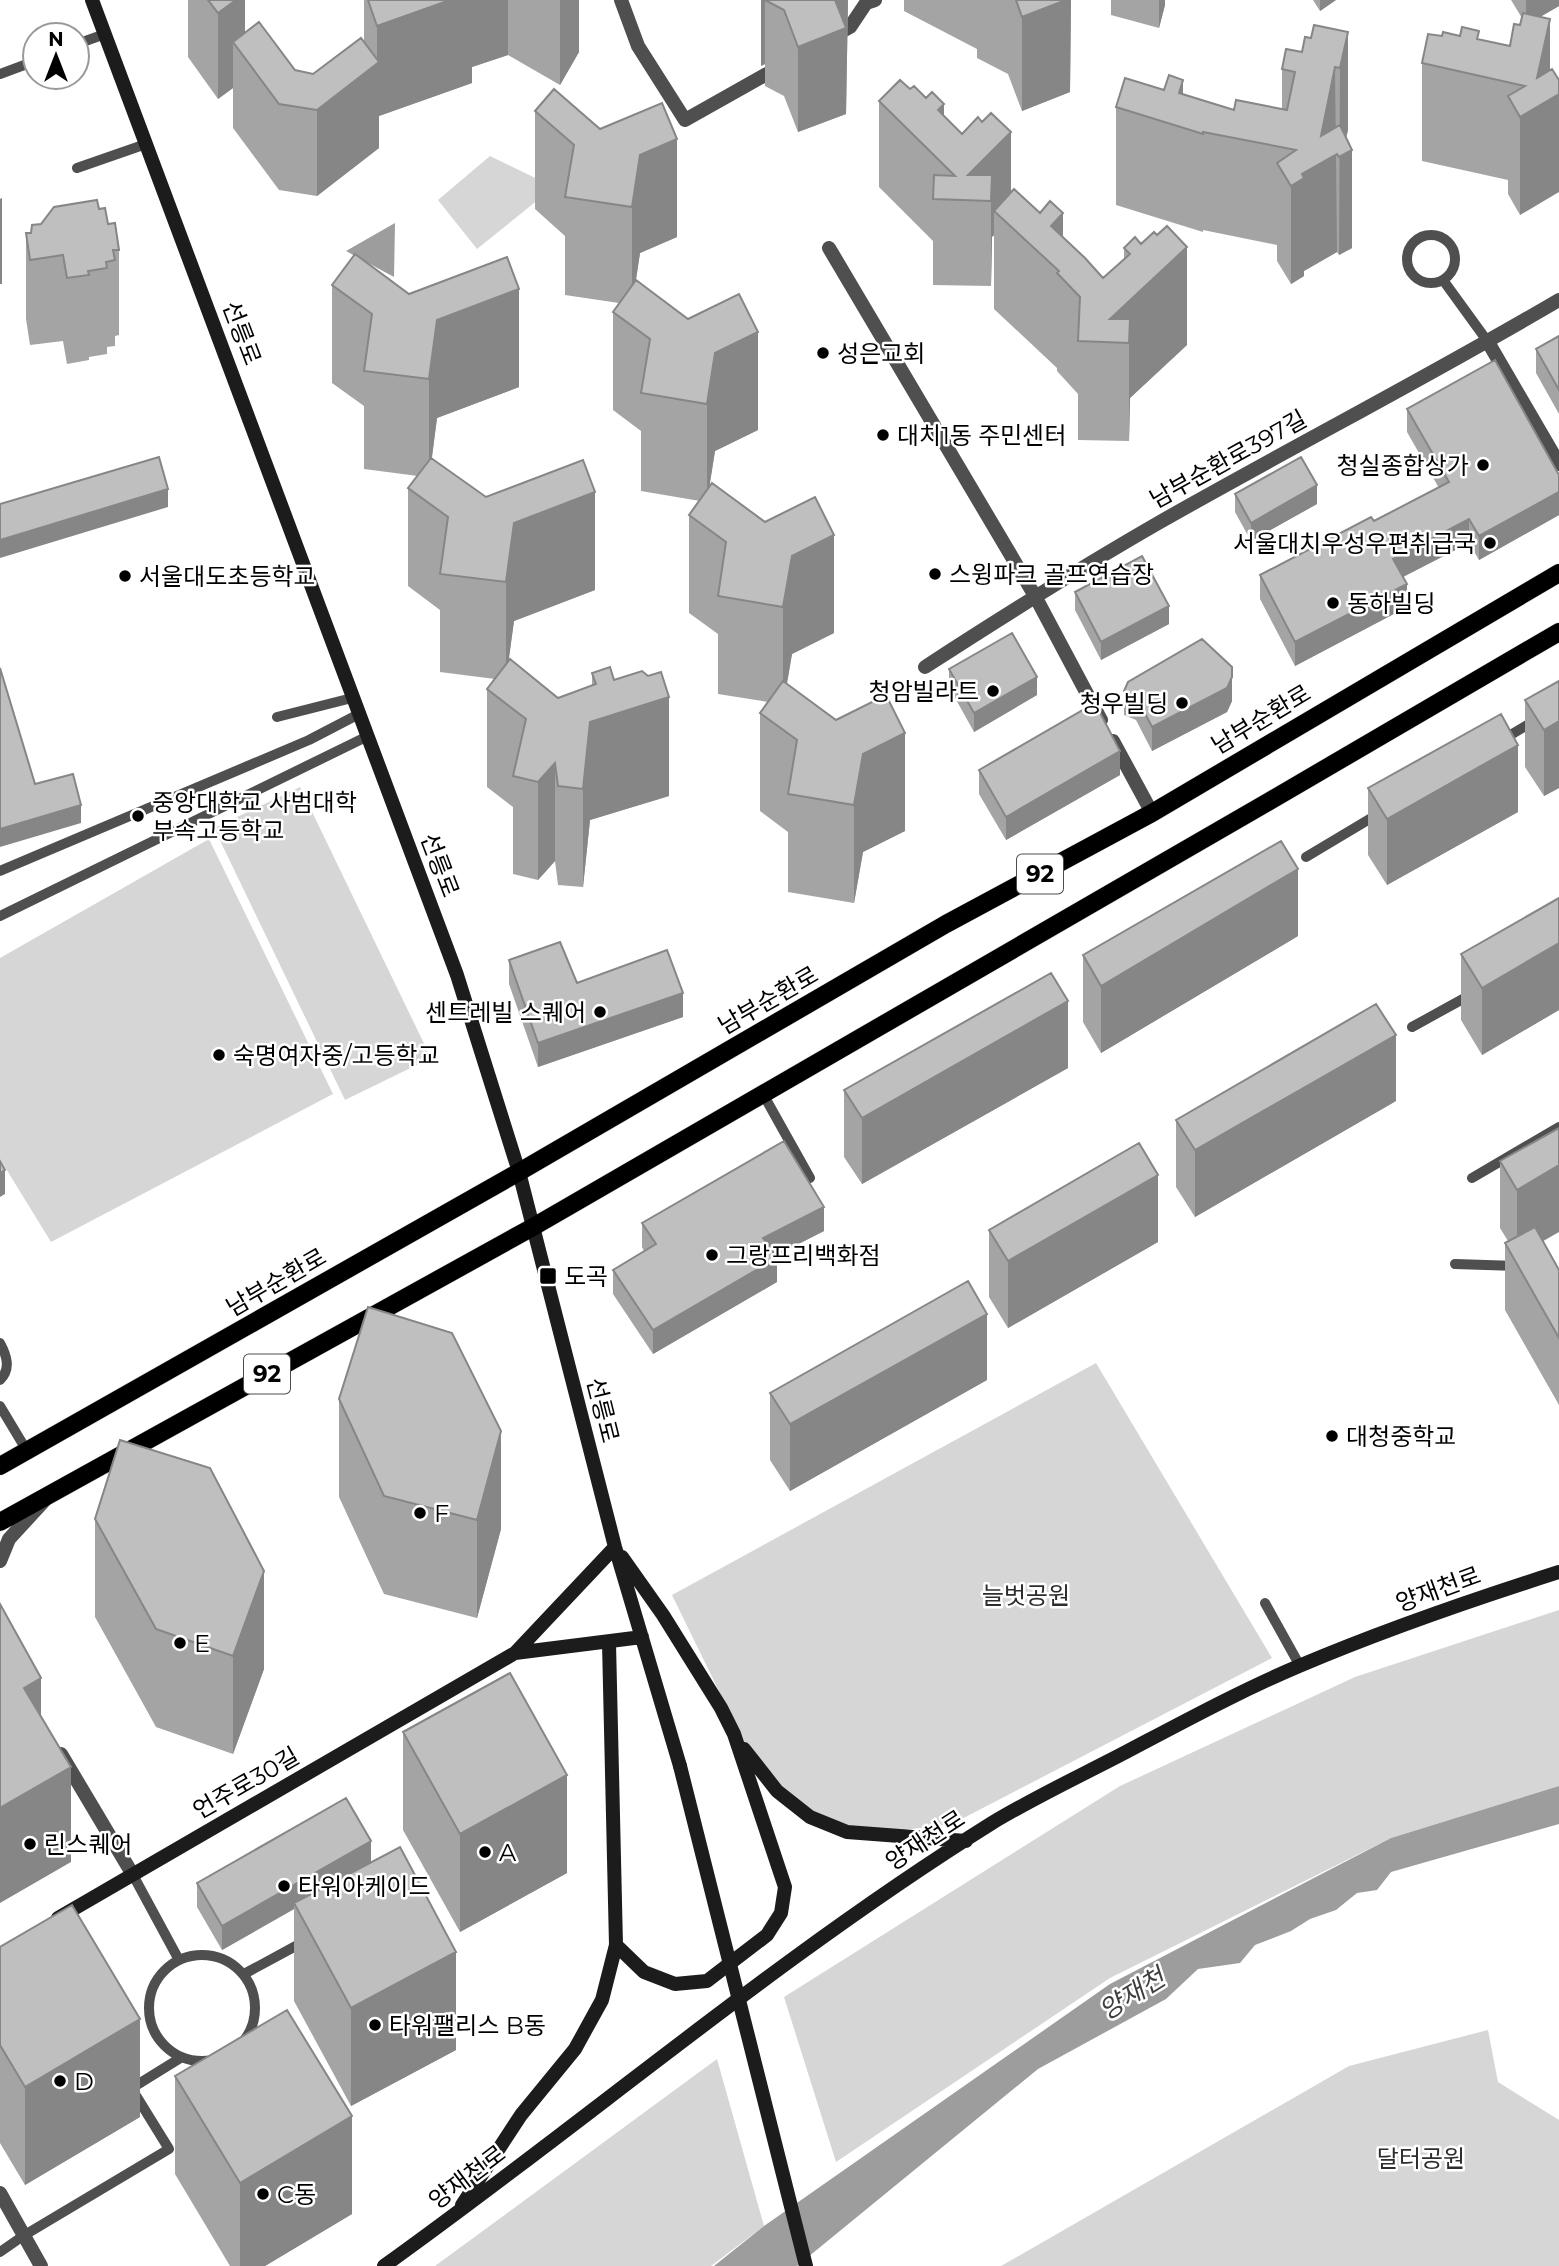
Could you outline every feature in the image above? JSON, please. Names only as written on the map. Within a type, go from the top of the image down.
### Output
[{"type":"main road","name":"남부순환로","points":[[0,1466],[519,1172],[946,924],[1152,813],[1559,573]]},
{"type":"main road","name":"92","points":[[0,1521],[533,1227],[1559,632]]},
{"type":"street","name":"선릉로","points":[[92,0],[457,975],[519,1172],[615,1547],[680,1766],[806,2266]]},
{"type":"street","points":[[621,0],[638,46],[685,120],[791,60]]},
{"type":"street","points":[[815,47],[850,27],[866,3],[875,0]]},
{"type":"street","points":[[829,248],[1035,596],[1152,813]]},
{"type":"street","name":"남부순환로397길","points":[[925,667],[1035,596],[1159,523],[1488,342],[1559,300]]},
{"type":"street","points":[[1488,342],[1559,464]]},
{"type":"street","points":[[0,1561],[9,1538],[52,1493]]},
{"type":"street","points":[[515,1653],[615,1547],[671,1626],[734,1734],[754,1764],[777,1791],[810,1816],[847,1832],[966,1841]]},
{"type":"street","name":"양재천로","points":[[384,2266],[454,2216],[736,2000],[872,1901],[994,1822],[1241,1692],[1466,1601],[1559,1572]]},
{"type":"street","points":[[515,1653],[642,1637]]},
{"type":"street","points":[[454,2216],[521,2115],[575,2049],[602,2000],[616,1945],[609,1643]]},
{"type":"street","name":"언주로30길","points":[[48,1923],[515,1653]]},
{"type":"street","points":[[616,1945],[644,1972],[675,1984],[707,1981],[767,1935],[781,1913],[785,1887],[734,1734]]},
{"type":"street","points":[[55,1744],[133,1875]]},
{"type":"street","points":[[0,2193],[41,2266]]},
{"type":"lane","points":[[91,39],[105,34]]},
{"type":"lane","points":[[0,75],[21,67]]},
{"type":"lane","points":[[77,169],[146,144]]},
{"type":"lane","points":[[1434,235],[1448,241],[1453,247],[1456,262],[1443,280],[1427,282],[1413,274],[1407,259],[1408,251],[1419,238],[1434,235]]},
{"type":"lane","points":[[1443,280],[1488,342]]},
{"type":"lane","points":[[277,717],[352,698]]},
{"type":"lane","points":[[1490,747],[1548,713]]},
{"type":"lane","points":[[0,871],[309,740],[359,714]]},
{"type":"lane","points":[[0,916],[368,736]]},
{"type":"lane","points":[[1306,857],[1387,809]]},
{"type":"lane","points":[[1412,1027],[1486,987]]},
{"type":"lane","points":[[763,1094],[810,1178]]},
{"type":"lane","points":[[1472,1178],[1559,1127]]},
{"type":"lane","points":[[1455,1264],[1530,1266]]},
{"type":"lane","points":[[0,1343],[7,1354],[8,1367],[0,1380]]},
{"type":"lane","points":[[0,1406],[27,1451]]},
{"type":"lane","points":[[1265,1603],[1300,1666]]},
{"type":"lane","points":[[133,1875],[179,1960]]},
{"type":"lane","points":[[244,1974],[317,1935]]},
{"type":"lane","points":[[196,1955],[214,1956],[231,1963],[244,1974],[253,1990],[256,2007],[253,2025],[245,2040],[232,2053],[216,2060],[199,2061],[182,2057],[167,2048],[156,2035],[150,2018],[149,2001],[155,1984],[165,1970],[179,1960],[196,1955]]},
{"type":"lane","points":[[131,2089],[182,2057]]},
{"type":"lane","points":[[0,2252],[169,2149],[125,2077]]},
{"type":"green space","points":[[490,156],[554,187],[477,249],[438,200]]},
{"type":"green space","points":[[300,787],[431,1058],[345,1100],[214,828]]},
{"type":"green space","points":[[209,839],[333,1094],[51,1242],[0,1159],[0,958]]},
{"type":"green space","name":"늘벗공원","points":[[1096,1363],[1272,1658],[952,1824],[896,1831],[831,1825],[760,1775],[672,1595]]},
{"type":"green space","points":[[1559,1610],[1559,1786],[1391,1838],[1110,1978],[836,2162],[784,1997],[1120,1786],[1355,1677]]},
{"type":"green space","name":"달터공원","points":[[1488,2030],[1498,2082],[1559,2120],[1559,2266],[1001,2266],[1349,2066]]},
{"type":"green space","points":[[717,2059],[764,2226],[711,2266],[435,2266]]},
{"type":"water","points":[[395,223],[394,277],[346,251]]},
{"type":"water","name":"양재천","points":[[1559,1786],[1559,1824],[1391,1872],[1377,1890],[1357,1893],[1336,1910],[1255,1945],[1240,1963],[1198,1969],[1166,1999],[1038,2069],[797,2266],[714,2266],[764,2226],[1110,1984],[1391,1838]]},
{"type":"building","points":[[208,0],[236,0],[218,13]]},
{"type":"building","points":[[368,0],[450,0],[377,26]]},
{"type":"building","points":[[765,0],[835,0],[846,28],[798,47],[784,10]]},
{"type":"building","points":[[1016,0],[1066,0],[1022,17]]},
{"type":"building","points":[[1523,13],[1550,19],[1537,78],[1552,69],[1559,80],[1559,94],[1520,117],[1508,96],[1525,86],[1422,63],[1428,34],[1442,36],[1443,32],[1460,36],[1462,27],[1479,31],[1477,39],[1510,46],[1514,24],[1520,25]]},
{"type":"building","points":[[259,22],[295,70],[313,74],[361,38],[379,62],[317,110],[279,104],[233,42]]},
{"type":"building","points":[[1314,25],[1348,32],[1340,68],[1335,67],[1321,136],[1340,125],[1352,150],[1339,157],[1337,154],[1302,174],[1304,178],[1291,186],[1277,163],[1296,150],[1203,134],[1116,107],[1125,78],[1164,90],[1169,75],[1183,80],[1179,93],[1234,110],[1236,100],[1287,110],[1295,72],[1282,69],[1286,49],[1302,52],[1305,37],[1311,38]]},
{"type":"building","points":[[900,80],[910,89],[914,86],[926,98],[932,92],[944,104],[938,110],[962,134],[978,117],[982,122],[991,113],[1011,132],[968,175],[992,175],[991,201],[933,199],[934,175],[955,176],[879,101]]},
{"type":"building","points":[[554,89],[600,129],[662,103],[677,139],[640,155],[632,207],[565,197],[574,145],[535,111]]},
{"type":"building","points":[[1014,189],[1040,213],[1050,201],[1063,213],[1051,226],[1103,278],[1130,254],[1124,248],[1135,237],[1141,244],[1154,232],[1157,235],[1167,226],[1187,247],[1110,319],[1130,319],[1129,343],[1078,341],[1080,297],[1057,273],[1059,271],[994,211]]},
{"type":"building","points":[[97,200],[99,209],[105,208],[108,224],[115,223],[119,250],[113,250],[115,260],[106,262],[107,268],[88,271],[89,275],[67,278],[63,255],[30,260],[26,233],[31,233],[32,225],[41,224],[54,207]]},
{"type":"building","points":[[355,254],[409,294],[507,257],[519,289],[437,320],[429,379],[364,371],[372,314],[332,285]]},
{"type":"building","points":[[636,280],[688,319],[739,294],[758,332],[715,353],[707,404],[641,393],[650,339],[613,312]]},
{"type":"building","points":[[1559,336],[1559,390],[1536,349]]},
{"type":"building","points":[[1495,360],[1559,475],[1559,492],[1479,536],[1469,519],[1393,559],[1407,584],[1295,642],[1260,575],[1371,517],[1374,521],[1449,482],[1407,409]]},
{"type":"building","points":[[159,457],[168,489],[0,540],[0,504]]},
{"type":"building","points":[[1301,457],[1317,485],[1251,523],[1235,494]]},
{"type":"building","points":[[431,458],[486,497],[583,460],[595,492],[514,523],[506,582],[440,574],[448,517],[408,488]]},
{"type":"building","points":[[712,483],[765,522],[815,497],[834,535],[792,556],[783,607],[718,596],[726,542],[689,515]]},
{"type":"building","points":[[1142,556],[1169,606],[1101,642],[1075,592]]},
{"type":"building","points":[[1012,633],[1037,677],[974,713],[949,669]]},
{"type":"building","points":[[1202,639],[1232,667],[1232,677],[1227,688],[1152,727],[1136,696],[1124,691],[1128,682]]},
{"type":"building","points":[[510,659],[558,698],[596,684],[592,673],[610,667],[614,680],[642,671],[648,676],[661,672],[669,697],[590,722],[583,789],[558,786],[555,763],[538,782],[513,776],[526,719],[487,689]]},
{"type":"building","points":[[0,668],[35,784],[73,774],[81,805],[0,829]]},
{"type":"building","points":[[783,681],[836,720],[886,695],[905,733],[863,754],[854,805],[788,794],[797,740],[760,713]]},
{"type":"building","points":[[1559,681],[1559,721],[1544,730],[1525,700]]},
{"type":"building","points":[[1095,703],[1120,751],[1006,817],[979,770]]},
{"type":"building","points":[[1501,714],[1518,745],[1387,819],[1368,788]]},
{"type":"building","points":[[1281,841],[1298,869],[1101,986],[1083,955]]},
{"type":"building","points":[[1559,898],[1559,943],[1482,988],[1461,954]]},
{"type":"building","points":[[560,942],[577,983],[667,950],[683,993],[538,1043],[509,960]]},
{"type":"building","points":[[1051,973],[1068,1001],[862,1118],[844,1090]]},
{"type":"building","points":[[1376,1004],[1396,1035],[1195,1150],[1176,1120]]},
{"type":"building","points":[[1559,1128],[1559,1165],[1517,1190],[1500,1161]]},
{"type":"building","name":"그랑프리백화점","points":[[784,1141],[824,1207],[763,1238],[777,1258],[653,1330],[613,1270],[656,1244],[642,1223]]},
{"type":"building","points":[[1139,1143],[1158,1175],[1008,1261],[989,1230]]},
{"type":"building","points":[[1535,1227],[1559,1270],[1559,1338],[1505,1243]]},
{"type":"building","points":[[968,1281],[987,1314],[790,1424],[770,1393]]},
{"type":"building","points":[[368,1307],[452,1333],[501,1431],[477,1520],[384,1496],[339,1399]]},
{"type":"building","points":[[120,1440],[210,1468],[264,1571],[233,1656],[156,1629],[95,1519]]},
{"type":"building","points":[[0,1604],[41,1678],[24,1688],[71,1767],[0,1808]]},
{"type":"building","points":[[510,1673],[567,1775],[460,1834],[403,1732]]},
{"type":"building","points":[[346,1798],[371,1841],[222,1926],[197,1883]]},
{"type":"building","points":[[400,1847],[456,1952],[351,2008],[294,1903]]},
{"type":"building","points":[[72,1905],[140,2019],[25,2087],[0,2045],[0,1947]]},
{"type":"building","points":[[287,2010],[352,2116],[240,2183],[175,2076]]},
{"type":"place","name":"성은교회","points":[[823,353]]},
{"type":"place","name":"대치1동 주민센터","points":[[883,435]]},
{"type":"place","name":"청실종합상가","points":[[1483,465]]},
{"type":"place","name":"서울대치우성우편취급국","points":[[1490,543]]},
{"type":"place","name":"스윙파크 골프연습장","points":[[935,574]]},
{"type":"place","name":"서울대도초등학교","points":[[125,576]]},
{"type":"place","name":"동하빌딩","points":[[1333,603]]},
{"type":"place","name":"청암빌라트","points":[[993,691]]},
{"type":"place","name":"청우빌딩","points":[[1182,703]]},
{"type":"place","name":"중앙대학교 사범대학 부속고등학교","points":[[138,816]]},
{"type":"place","name":"센트레빌 스퀘어","points":[[600,1012]]},
{"type":"place","name":"숙명여자중/고등학교","points":[[219,1055]]},
{"type":"place","name":"그랑프리백화점","points":[[712,1255]]},
{"type":"place","name":"도곡","points":[[548,1276]]},
{"type":"place","name":"대청중학교","points":[[1332,1436]]},
{"type":"place","name":"F","points":[[420,1513]]},
{"type":"place","name":"E","points":[[180,1643]]},
{"type":"place","name":"린스퀘어","points":[[30,1844]]},
{"type":"place","name":"A","points":[[485,1852]]},
{"type":"place","name":"타워아케이드","points":[[284,1886]]},
{"type":"place","name":"타워팰리스 B동","points":[[375,2025]]},
{"type":"place","name":"D","points":[[60,2081]]},
{"type":"place","name":"C동","points":[[263,2194]]}]
